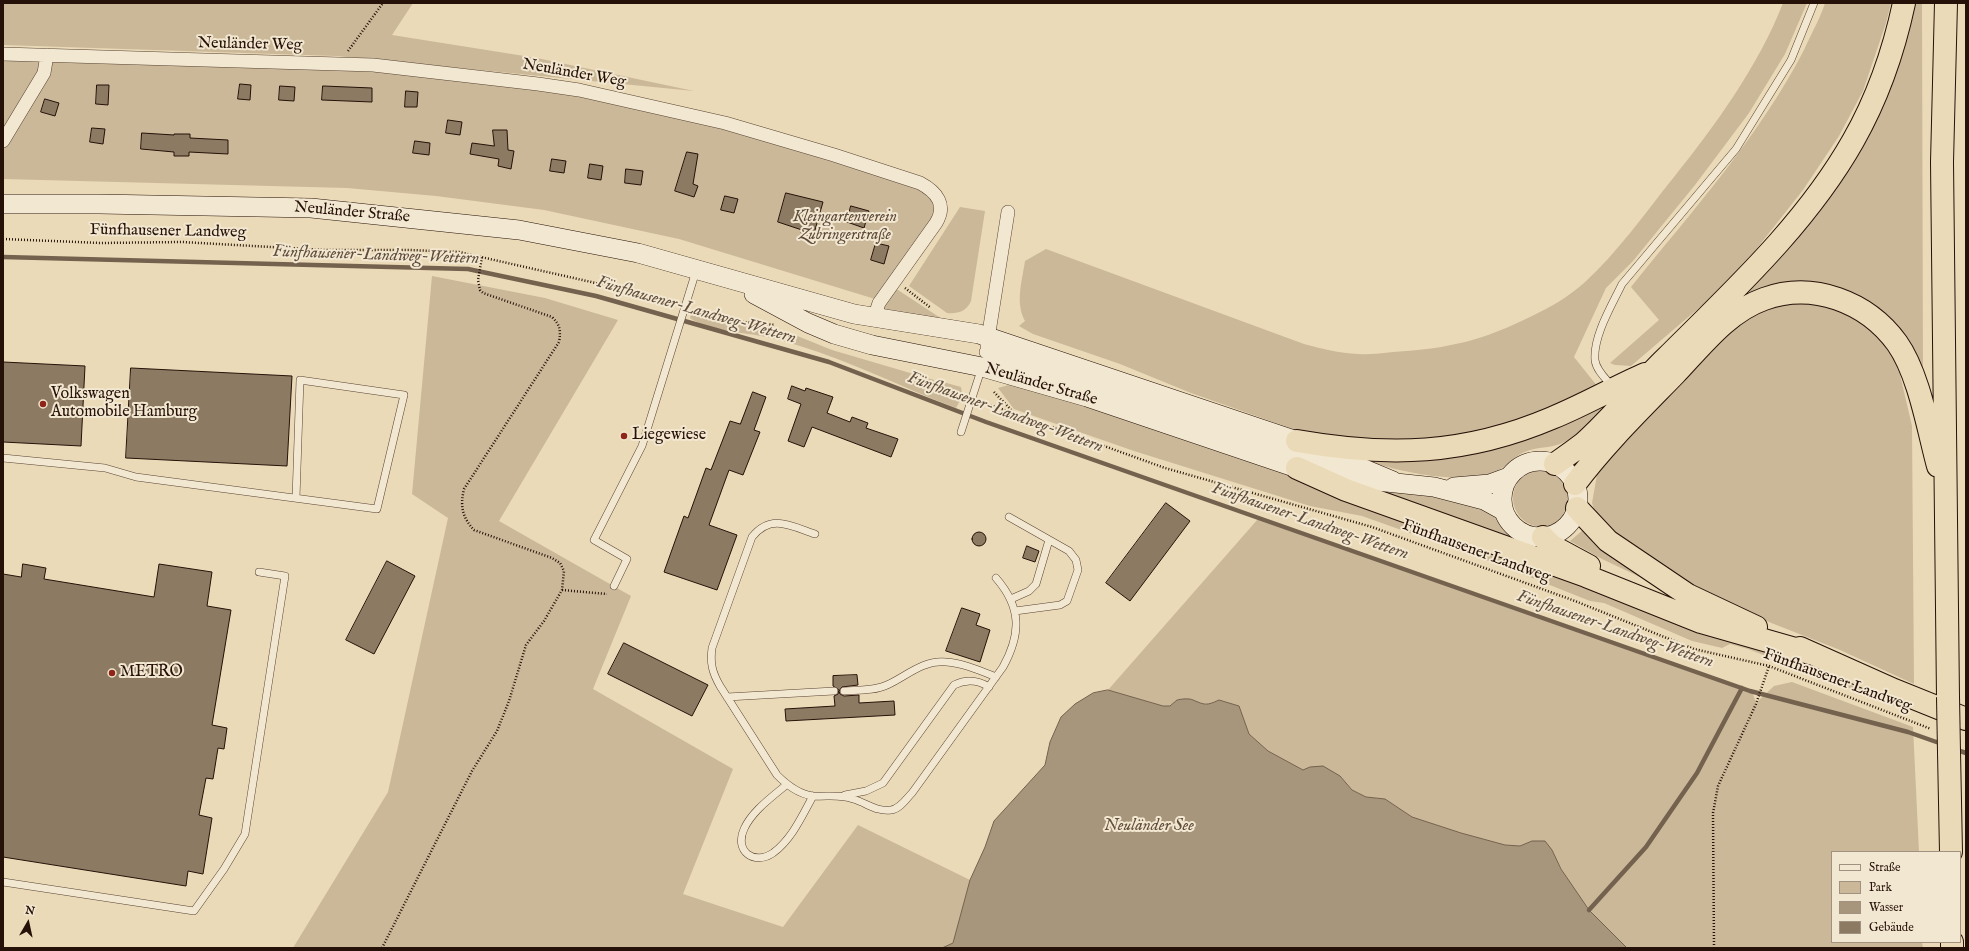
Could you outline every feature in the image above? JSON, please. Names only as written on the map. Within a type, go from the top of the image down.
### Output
[{"type":"highway","points":[[1555,464],[1584,443],[1763,259],[1819,193],[1853,141],[1879,87],[1904,3]]},
{"type":"highway","points":[[1946,3],[1942,162],[1951,851]]},
{"type":"highway","points":[[1575,484],[1600,451],[1724,324],[1763,299],[1797,293],[1832,296],[1859,307],[1880,322],[1897,344],[1911,372],[1946,496]]},
{"type":"highway","points":[[1297,440],[1380,451],[1419,451],[1462,446],[1529,427],[1553,418],[1613,388],[1653,371]]},
{"type":"highway","points":[[1297,468],[1346,490],[1586,576],[1701,622],[1813,654]]},
{"type":"highway","points":[[1578,508],[1608,541],[1688,595],[1813,654],[1966,719]]},
{"type":"highway","points":[[1543,537],[1552,546],[1584,564],[1696,610],[1813,654]]},
{"type":"main road","name":"Neuländer Straße","points":[[3,204],[99,204],[311,208],[520,230],[638,253],[835,310],[874,318],[961,330],[986,352],[1086,397],[1297,468],[1348,478],[1393,481],[1434,487],[1484,500],[1504,511],[1508,519],[1519,531],[1527,535],[1543,537]]},
{"type":"main road","name":"Neuländer Straße","points":[[696,269],[736,284],[808,323],[834,334],[872,345],[986,352],[1297,440],[1393,481]]},
{"type":"main road","name":"Neuländer Straße","points":[[1434,487],[1486,484],[1509,477],[1518,468],[1530,463],[1543,461],[1555,464]]},
{"type":"main road","points":[[1543,537],[1555,535],[1565,528],[1573,519],[1578,508],[1578,496],[1575,484],[1567,472],[1555,464]]},
{"type":"main road","points":[[1504,511],[1502,494],[1509,477]]},
{"type":"street","name":"Neuländer Weg","points":[[3,54],[365,65],[434,71],[579,90],[725,123],[902,176],[920,183],[933,191],[942,206],[940,217],[879,303],[874,318]]},
{"type":"street","points":[[3,140],[44,73],[47,55]]},
{"type":"street","points":[[1008,212],[986,352],[1311,460],[1393,481]]},
{"type":"lane","points":[[1613,388],[1600,372],[1595,361],[1597,341],[1609,310],[1622,284],[1736,149],[1791,60],[1814,3]]},
{"type":"lane","points":[[614,586],[627,559],[594,540],[642,446],[679,330],[696,269]]},
{"type":"lane","points":[[961,432],[986,352]]},
{"type":"lane","points":[[3,458],[105,468],[136,477],[377,510],[404,395],[300,380],[296,498]]},
{"type":"lane","points":[[1009,517],[1070,551],[1076,560],[1078,570],[1067,601],[1060,605],[1015,611]]},
{"type":"lane","points":[[815,534],[781,523],[769,523],[760,528],[752,537],[712,648],[710,660],[712,673],[777,775],[786,785],[813,796],[843,796],[876,788],[892,773],[951,688],[959,682],[966,680],[973,680],[989,687]]},
{"type":"lane","points":[[1010,598],[1029,591],[1036,584],[1050,540]]},
{"type":"lane","points":[[3,882],[194,911],[224,869],[245,834],[285,576],[259,572]]},
{"type":"lane","points":[[843,796],[880,810],[893,810],[901,805],[912,793],[989,687],[1012,650],[1016,639],[1017,629],[1015,611],[1010,598],[996,578]]},
{"type":"lane","points":[[844,691],[886,686],[922,665],[935,662],[953,663],[996,676]]},
{"type":"lane","points":[[727,697],[834,691]]},
{"type":"lane","points":[[786,785],[756,812],[744,828],[740,843],[744,851],[751,856],[761,858],[772,854],[783,844],[797,827],[813,796]]},
{"type":"path","points":[[349,50],[365,31],[383,3]]},
{"type":"path","name":"Fünfhausener Landweg","points":[[3,239],[101,243],[182,242],[325,250],[409,250],[459,252],[666,299],[684,310],[743,322],[781,326]]},
{"type":"path","points":[[382,948],[472,771],[497,732],[509,700],[526,645],[544,621],[562,590],[565,577],[560,563],[552,558],[474,530],[466,522],[462,511],[461,502],[464,489],[559,342],[561,332],[559,324],[552,316],[483,293],[478,288],[482,257]]},
{"type":"path","points":[[895,281],[932,308]]},
{"type":"path","points":[[994,392],[1014,414]]},
{"type":"path","name":"Fünfhausener Landweg","points":[[972,398],[1165,468],[1372,527],[1575,602],[1694,649],[1769,666],[1937,731]]},
{"type":"path","points":[[562,590],[610,595]]},
{"type":"path","points":[[1714,948],[1713,814],[1718,786],[1756,704],[1769,666]]},
{"type":"green space","points":[[3,3],[413,3],[392,35],[537,58],[694,91],[336,56],[3,45]]},
{"type":"green space","points":[[1783,3],[1807,3],[1785,54],[1749,113],[1695,185],[1633,261],[1606,288],[1574,357],[1598,387],[1552,411],[1429,445],[1307,434],[1191,393],[1120,364],[1033,334],[1019,326],[1025,321],[1020,307],[1020,299],[1025,261],[1046,249],[1304,344],[1337,352],[1367,354],[1413,351],[1448,346],[1481,337],[1515,324],[1546,309],[1572,293],[1596,271],[1620,245],[1705,137],[1735,94],[1762,49]]},
{"type":"green space","points":[[1825,3],[1891,3],[1886,23],[1863,91],[1839,136],[1803,190],[1754,252],[1707,301],[1631,366],[1615,365],[1610,363],[1659,320],[1631,287],[1724,173],[1767,113],[1804,50]]},
{"type":"green space","points":[[1909,3],[1922,3],[1923,376],[1839,291],[1723,316],[1829,186]]},
{"type":"green space","name":"Kleingartenverein Zubringerstraße","points":[[3,59],[347,69],[461,78],[569,93],[762,138],[920,188],[935,203],[936,213],[875,299],[679,239],[544,210],[436,196],[347,188],[3,179]]},
{"type":"green space","points":[[960,207],[985,211],[971,301],[962,311],[947,313],[909,286]]},
{"type":"green space","points":[[432,276],[545,298],[618,320],[499,521],[631,596],[593,689],[733,769],[683,894],[783,927],[858,825],[970,880],[953,943],[942,948],[293,948],[388,792],[448,518],[412,494]]},
{"type":"green space","points":[[895,288],[942,319],[884,309],[883,307]]},
{"type":"green space","points":[[1811,302],[1848,314],[1862,322],[1880,337],[1898,366],[1912,426],[1914,684],[1840,650],[1708,598],[1615,537],[1597,518],[1592,503],[1598,469],[1732,328],[1754,314],[1782,304]]},
{"type":"green space","points":[[691,314],[747,326],[785,331],[832,350],[934,380],[934,383],[942,385],[943,382],[961,387],[961,398],[956,408],[820,352],[776,339],[714,328],[690,318]]},
{"type":"green space","points":[[1012,384],[1238,457],[1350,496],[1573,578],[1905,706],[1903,709],[1748,649],[1730,644],[1722,648],[1692,641],[1604,603],[1590,601],[1497,564],[1362,516],[1310,506],[1134,451],[1014,409],[998,388]]},
{"type":"green space","points":[[1618,395],[1584,429],[1568,440],[1560,444],[1527,451],[1519,455],[1501,469],[1483,475],[1466,477],[1431,476],[1395,469],[1365,460],[1381,462],[1417,460]]},
{"type":"green space","points":[[1542,469],[1558,474],[1566,482],[1571,498],[1566,514],[1558,522],[1542,527],[1526,522],[1518,514],[1513,498],[1518,482],[1526,474]]},
{"type":"green space","points":[[1389,491],[1453,498],[1492,512],[1509,532],[1518,538],[1516,544],[1384,493]]},
{"type":"green space","points":[[1258,519],[1752,691],[1756,703],[1774,686],[1792,682],[1913,727],[1919,851],[1831,851],[1831,943],[1922,943],[1923,948],[1627,948],[1584,903],[1559,864],[1552,850],[1532,841],[1520,846],[1505,845],[1461,833],[1412,817],[1385,799],[1366,797],[1352,790],[1340,776],[1310,767],[1303,770],[1268,751],[1249,734],[1239,706],[1219,700],[1206,704],[1191,699],[1183,699],[1177,700],[1170,706],[1163,706],[1108,690]]},
{"type":"green space","points":[[1583,530],[1659,586],[1602,559],[1570,541]]},
{"type":"water","name":"Neuländer See","points":[[1108,690],[1163,706],[1170,706],[1177,700],[1191,699],[1206,704],[1219,700],[1239,706],[1249,734],[1268,751],[1303,770],[1310,767],[1323,766],[1340,776],[1352,790],[1366,797],[1385,799],[1412,817],[1461,833],[1505,845],[1520,846],[1532,841],[1545,841],[1552,850],[1561,869],[1589,910],[1627,948],[942,948],[953,943],[970,880],[985,847],[994,821],[1045,765],[1050,742],[1061,717],[1075,704],[1093,693]]},
{"type":"building","points":[[240,84],[251,85],[250,100],[238,99]]},
{"type":"building","points":[[97,85],[109,85],[108,105],[96,104]]},
{"type":"building","points":[[280,86],[295,87],[294,101],[279,100]]},
{"type":"building","points":[[323,86],[372,88],[372,102],[322,100]]},
{"type":"building","points":[[406,91],[418,92],[417,107],[405,107]]},
{"type":"building","points":[[45,99],[59,103],[55,116],[41,112]]},
{"type":"building","points":[[448,120],[462,122],[460,135],[446,133]]},
{"type":"building","points":[[92,128],[105,129],[103,144],[90,142]]},
{"type":"building","points":[[493,130],[507,130],[508,150],[514,151],[511,169],[498,166],[499,159],[470,154],[472,143],[494,146]]},
{"type":"building","points":[[142,133],[174,135],[190,134],[190,138],[228,140],[228,154],[189,152],[189,156],[174,156],[174,152],[141,149]]},
{"type":"building","points":[[415,141],[430,143],[429,155],[413,153]]},
{"type":"building","points":[[687,152],[698,154],[693,184],[698,186],[694,197],[675,191]]},
{"type":"building","points":[[552,159],[566,161],[564,173],[550,171]]},
{"type":"building","points":[[590,164],[603,166],[601,180],[588,178]]},
{"type":"building","points":[[626,169],[643,171],[641,185],[625,183]]},
{"type":"building","points":[[786,193],[823,202],[813,237],[801,233],[802,230],[778,222]]},
{"type":"building","points":[[725,196],[738,199],[734,213],[721,210]]},
{"type":"building","points":[[851,206],[869,211],[864,228],[847,222]]},
{"type":"building","points":[[876,243],[889,246],[884,264],[871,260]]},
{"type":"building","name":"Volkswagen Automobile Hamburg","points":[[3,362],[85,366],[81,446],[3,442]]},
{"type":"building","points":[[131,368],[292,376],[287,466],[126,458]]},
{"type":"building","points":[[792,386],[805,391],[806,388],[833,397],[827,413],[850,422],[852,417],[868,423],[866,428],[898,439],[891,457],[812,427],[804,447],[788,441],[801,404],[788,399]]},
{"type":"building","points":[[753,392],[766,397],[754,430],[760,432],[743,475],[729,470],[709,525],[737,535],[717,590],[664,572],[684,516],[688,518],[706,468],[711,470],[730,421],[740,424]]},
{"type":"building","points":[[1166,503],[1190,521],[1130,601],[1106,583]]},
{"type":"building","points":[[979,532],[984,534],[986,539],[984,544],[979,546],[974,544],[972,539],[974,534]]},
{"type":"building","points":[[1027,546],[1039,551],[1035,562],[1023,558]]},
{"type":"building","points":[[387,561],[415,576],[374,654],[346,640]]},
{"type":"building","name":"METRO","points":[[23,564],[46,568],[44,579],[154,597],[159,564],[212,572],[207,606],[231,610],[212,725],[227,728],[224,749],[218,748],[213,779],[206,778],[199,815],[212,818],[203,874],[188,871],[186,886],[3,857],[3,574],[21,577]]},
{"type":"building","points":[[962,608],[980,614],[976,625],[990,630],[980,662],[946,651]]},
{"type":"building","points":[[624,643],[708,685],[692,716],[608,674]]},
{"type":"building","points":[[857,675],[858,685],[842,687],[839,691],[840,694],[844,696],[859,695],[859,703],[894,701],[895,715],[786,721],[785,709],[835,706],[834,696],[838,694],[839,690],[833,686],[833,676]]},
{"type":"waterway","name":"Fünfhausener-Landweg-Wettern","points":[[3,257],[468,269],[596,296],[829,362],[986,422],[1750,691],[1908,732],[1942,744]]},
{"type":"waterway","points":[[1589,910],[1646,847],[1697,773],[1742,688]]},
{"type":"waterway","name":"Fünfhausener-Landweg-Wettern","points":[[1954,749],[1966,753]]},
{"type":"place","name":"Volkswagen Automobile Hamburg","points":[[43,404]]},
{"type":"place","name":"Liegewiese","points":[[624,436]]},
{"type":"place","name":"METRO","points":[[112,673]]}]
